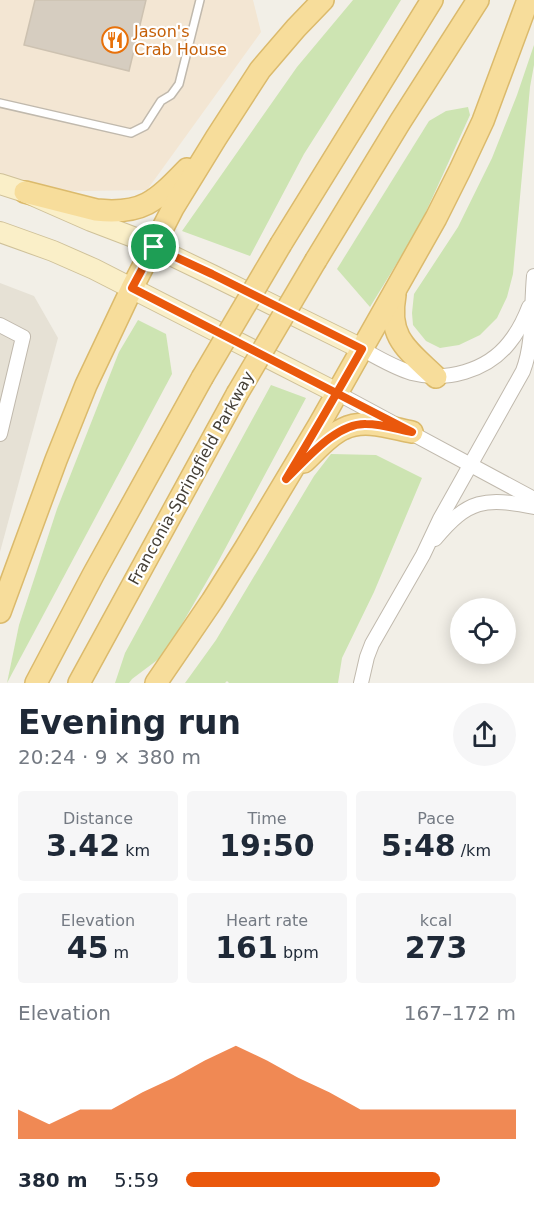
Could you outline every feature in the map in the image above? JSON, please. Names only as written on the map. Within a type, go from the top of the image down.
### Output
[{"type":"main road","points":[[0,612],[86,385],[173,208],[255,78],[277,49],[323,0]]},
{"type":"main road","points":[[36,683],[202,378],[281,244],[432,0]]},
{"type":"main road","name":"Franconia-Springfield Parkway","points":[[79,683],[237,394],[400,122],[478,0]]},
{"type":"main road","points":[[156,683],[222,586],[337,393],[448,195],[476,137],[528,0]]},
{"type":"main road","points":[[0,184],[96,210],[136,209],[165,192],[216,138]]},
{"type":"main road","points":[[25,192],[133,237],[362,349]]},
{"type":"main road","points":[[0,232],[94,269],[337,393]]},
{"type":"main road","points":[[397,288],[393,313],[395,329],[408,351],[436,376]]},
{"type":"main road","points":[[286,479],[334,434],[350,426],[366,424],[412,432]]},
{"type":"street","points":[[360,683],[372,644],[423,555],[440,519],[527,362],[531,345],[534,276]]},
{"type":"street","points":[[362,349],[410,372],[446,376],[469,371],[487,363],[509,344],[530,306],[532,296]]},
{"type":"street","points":[[0,325],[23,337],[0,434]]},
{"type":"street","points":[[337,393],[533,499]]},
{"type":"street","points":[[423,555],[453,518],[473,506],[533,499]]},
{"type":"lane","points":[[0,104],[131,133],[145,126],[161,101],[171,95],[179,84],[200,0]]},
{"type":"shaded area","points":[[0,0],[253,0],[261,32],[147,190],[25,192],[0,188]]},
{"type":"shaded area","points":[[0,283],[34,296],[58,338],[0,552]]},
{"type":"green space","points":[[353,0],[401,0],[304,154],[250,256],[182,231],[297,67]]},
{"type":"green space","points":[[534,45],[534,65],[513,274],[507,297],[497,318],[480,335],[459,345],[440,348],[426,341],[413,325],[414,294],[458,227],[492,158]]},
{"type":"green space","points":[[468,107],[470,115],[419,227],[370,307],[337,269],[429,121],[446,111]]},
{"type":"green space","points":[[138,320],[166,334],[172,374],[7,683],[19,625],[57,509],[119,352]]},
{"type":"green space","points":[[271,385],[306,398],[218,562],[164,655],[129,683],[115,683],[125,653]]},
{"type":"green space","points":[[331,454],[376,455],[422,478],[374,592],[342,658],[338,683],[229,683],[227,681],[225,683],[185,683],[216,640],[314,476]]},
{"type":"building","points":[[35,0],[146,0],[129,71],[24,45]]},
{"type":"place","name":"Jason's Crab House","points":[[115,40]]},
{"type":"route","points":[[154,247],[132,288],[337,393],[412,432],[366,424],[350,426],[334,434],[286,479],[319,424],[325,413],[337,393],[362,349],[154,247]]}]
